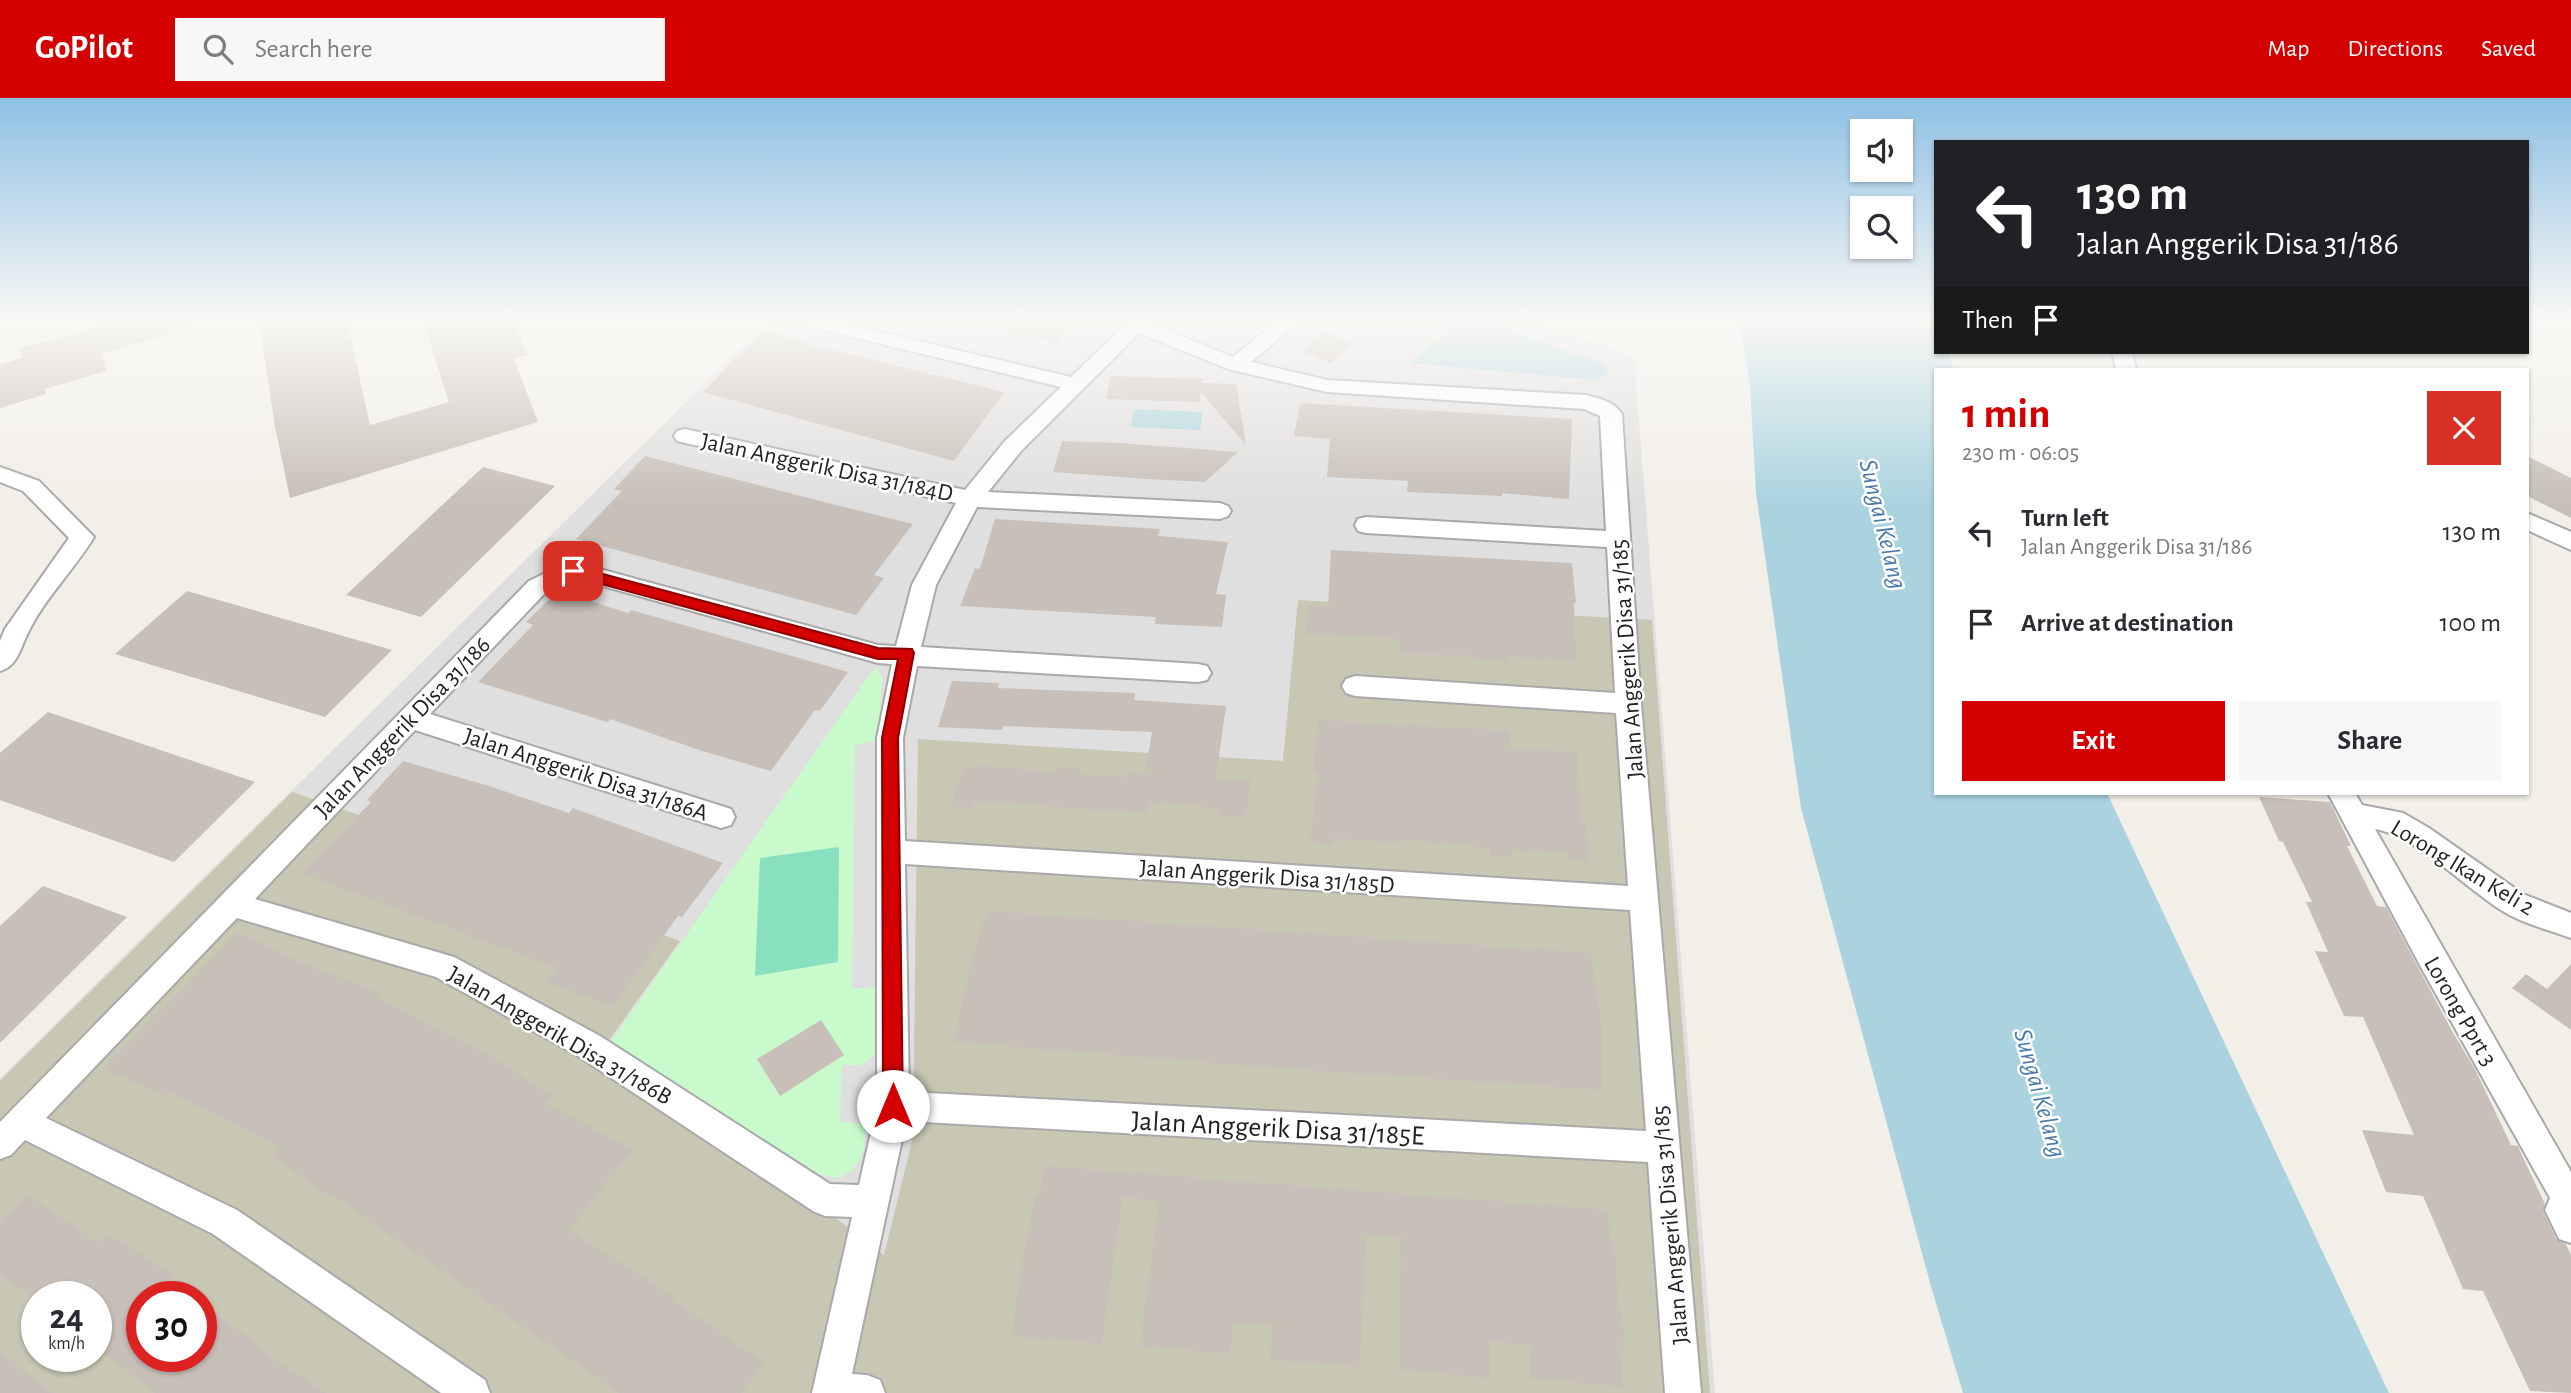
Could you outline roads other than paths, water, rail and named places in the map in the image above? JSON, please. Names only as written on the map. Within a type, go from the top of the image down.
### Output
[{"type":"street","points":[[1064,381],[1075,384]]},
{"type":"street","points":[[867,1393],[831,1392],[870,1202],[893,1106],[890,738],[907,653],[924,585],[970,499],[1013,446],[1078,381]]},
{"type":"street","name":"Jalan Anggerik Disa 31/185","points":[[1307,381],[1327,386],[1596,404],[1605,408],[1614,420],[1628,704],[1683,1393]]},
{"type":"street","name":"Jalan Anggerik Disa 31/184D","points":[[685,436],[970,499],[1220,511]]},
{"type":"street","points":[[0,474],[31,486],[82,537],[17,629],[9,650],[0,662]]},
{"type":"street","points":[[2529,522],[2571,542]]},
{"type":"street","points":[[1366,525],[1620,540]]},
{"type":"street","name":"Jalan Anggerik Disa 31/186","points":[[11,1133],[537,587],[559,574],[573,571],[878,653],[1198,673]]},
{"type":"street","points":[[1355,685],[1628,704]]},
{"type":"street","name":"Jalan Anggerik Disa 31/186A","points":[[410,718],[721,817]]},
{"type":"street","name":"Lorong Ikan Keli 2","points":[[2347,804],[2393,821],[2419,836],[2513,903],[2571,926]]},
{"type":"street","name":"Lorong Pprt 3","points":[[2347,804],[2570,1209]]},
{"type":"street","name":"Jalan Anggerik Disa 31/185D","points":[[891,852],[1644,899]]},
{"type":"street","name":"Jalan Anggerik Disa 31/186B","points":[[231,904],[444,966],[589,1046],[825,1200],[870,1202]]},
{"type":"street","name":"Jalan Anggerik Disa 31/185E","points":[[893,1106],[1664,1147]]},
{"type":"street","points":[[11,1133],[225,1222],[472,1393]]},
{"type":"water","name":"Sungai Kelang","points":[[1749,381],[1934,381],[1934,795],[2108,795],[2389,1393],[1963,1393],[1932,1290],[1801,808],[1756,493]]},
{"type":"water","points":[[1134,409],[1203,412],[1200,430],[1131,427]]}]
